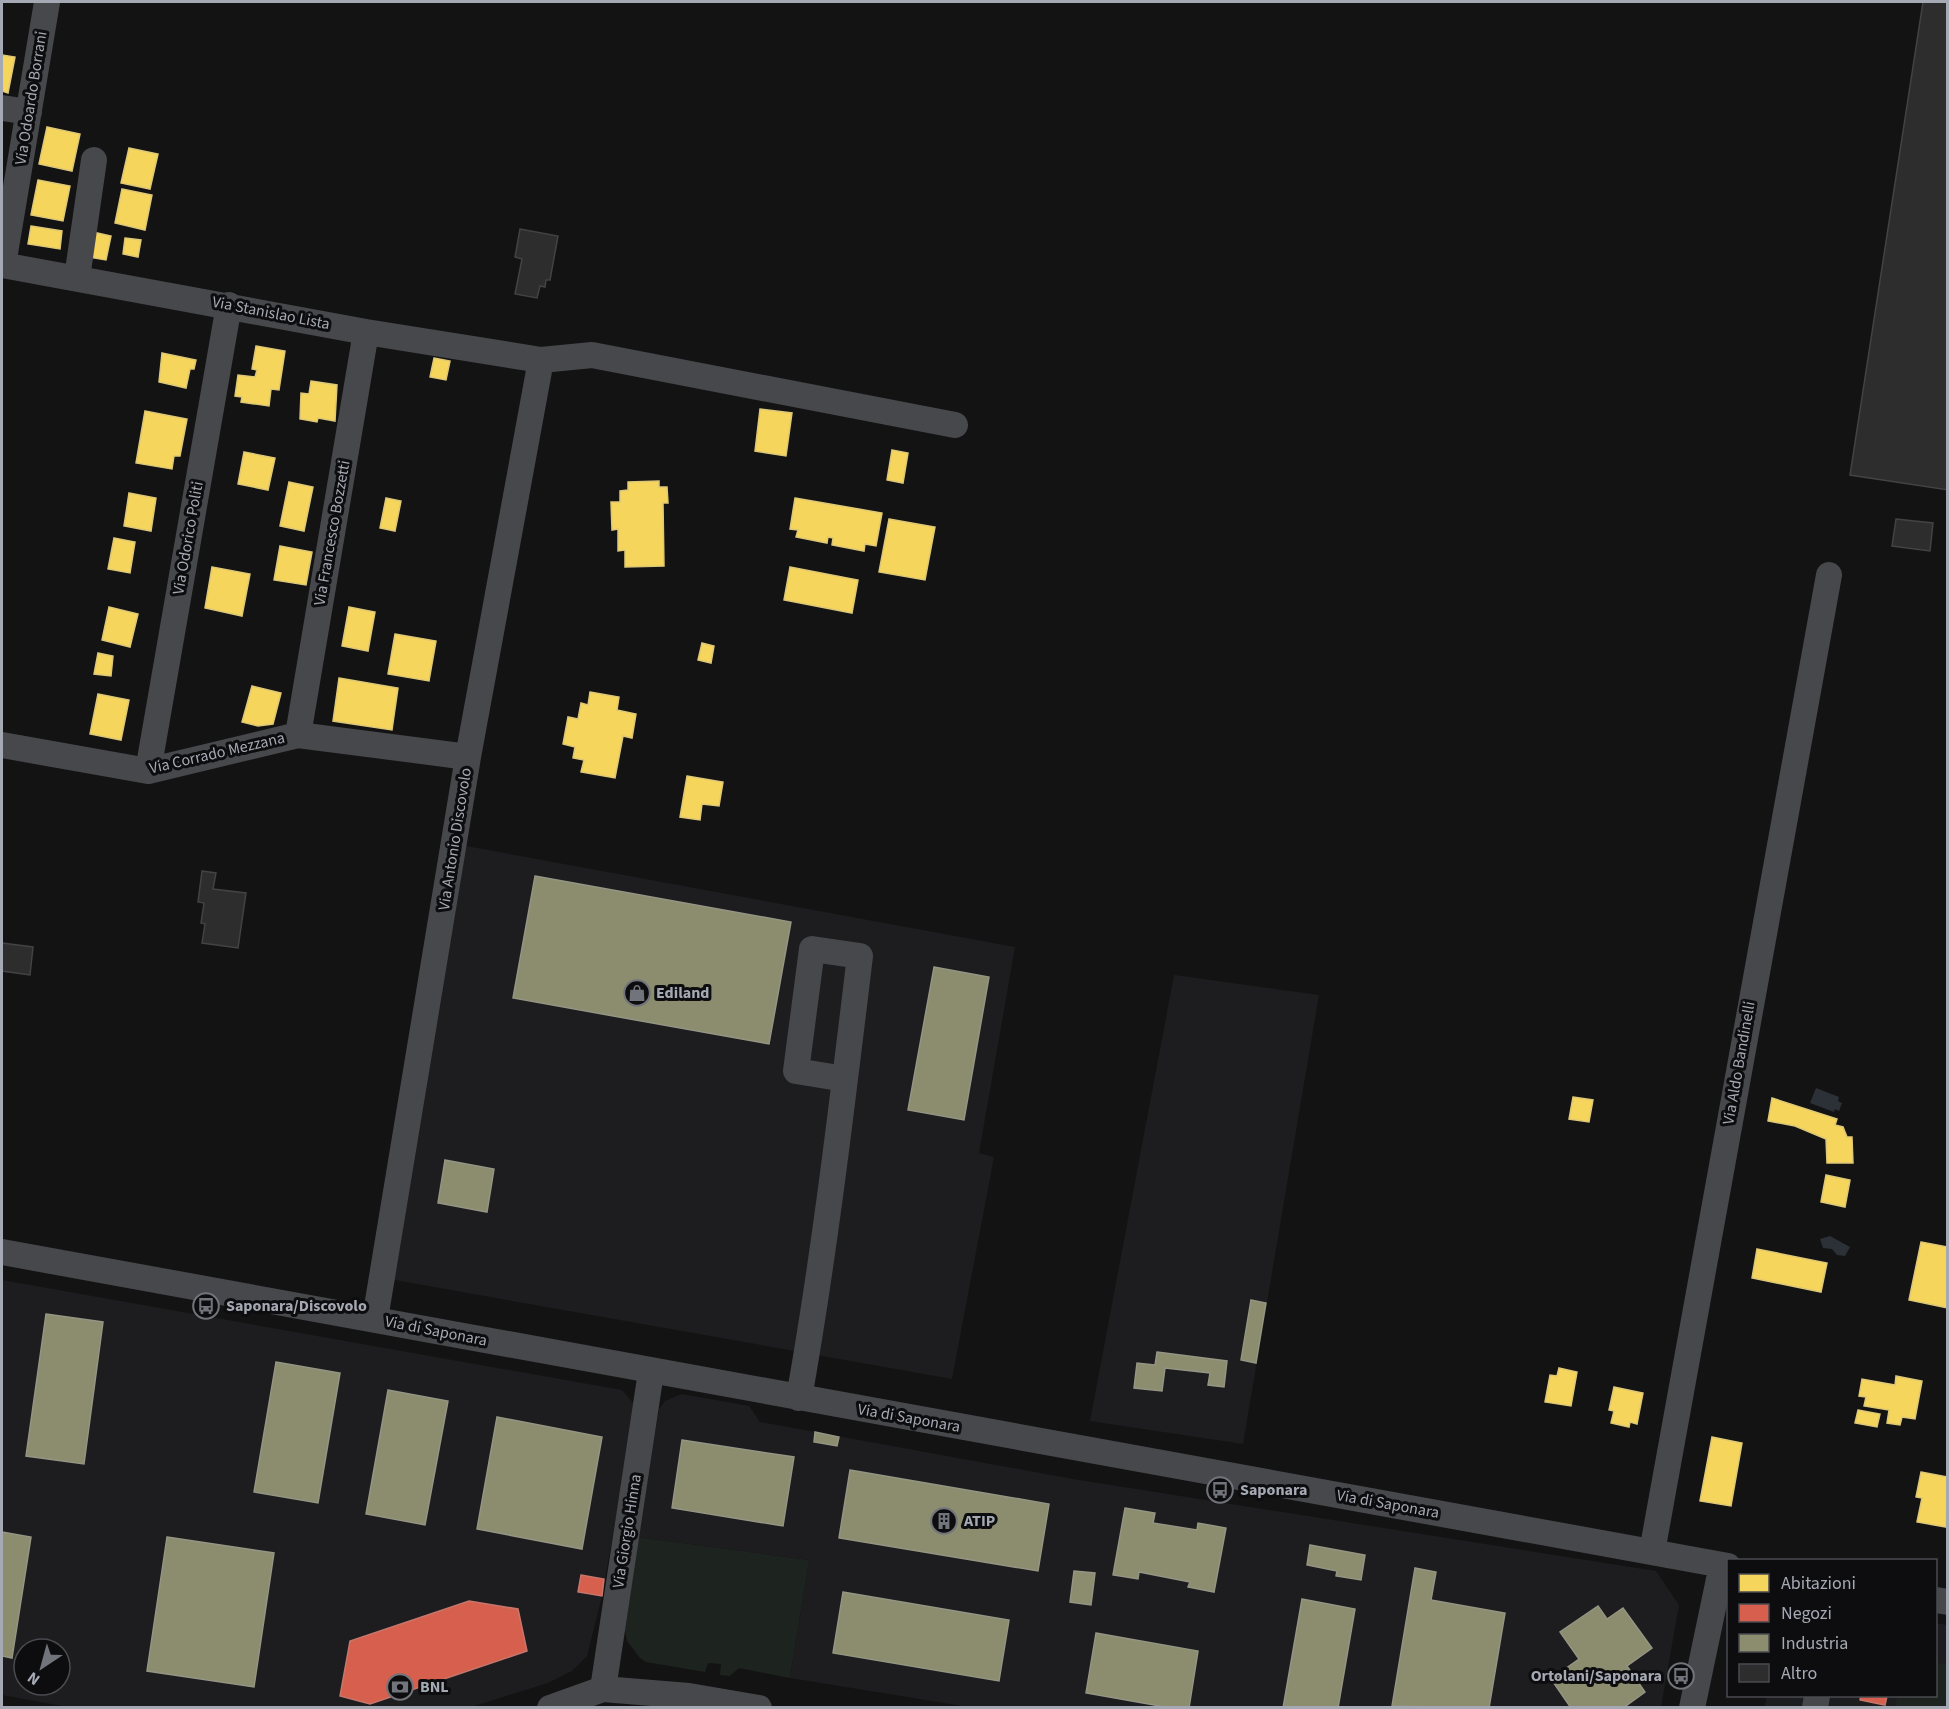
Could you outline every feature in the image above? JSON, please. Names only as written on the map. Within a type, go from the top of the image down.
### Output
[{"type":"street","name":"Via Odoardo Borrani","points":[[2,265],[47,2]]},
{"type":"street","points":[[2,108],[28,112]]},
{"type":"street","points":[[77,278],[94,160]]},
{"type":"street","name":"Via Stanislao Lista","points":[[2,265],[366,332],[541,360],[592,355],[955,425]]},
{"type":"street","name":"Via Odorico Politi","points":[[148,771],[229,305]]},
{"type":"street","name":"Via Francesco Bozzetti","points":[[298,735],[366,332]]},
{"type":"street","name":"Via Antonio Discovolo","points":[[375,1319],[468,757],[541,360]]},
{"type":"street","name":"Via Aldo Bandinelli","points":[[1652,1552],[1829,575]]},
{"type":"street","name":"Via Corrado Mezzana","points":[[2,745],[148,771],[298,735],[468,757]]},
{"type":"street","points":[[803,1375],[828,1216],[845,1079],[860,956],[812,949],[796,1071],[845,1079]]},
{"type":"street","name":"Via di Saponara","points":[[2,1252],[375,1319],[651,1372],[803,1375],[1725,1566]]},
{"type":"street","name":"Via Giorgio Hinna","points":[[603,1689],[651,1372]]},
{"type":"street","points":[[1692,1707],[1725,1566]]},
{"type":"street","points":[[550,1707],[603,1689],[689,1696],[759,1707]]},
{"type":"shaded area","points":[[461,845],[1015,947],[979,1153],[994,1157],[952,1379],[389,1279]]},
{"type":"shaded area","points":[[1174,975],[1319,995],[1243,1444],[1090,1421]]},
{"type":"shaded area","points":[[1816,1088],[1839,1097],[1838,1101],[1842,1103],[1839,1111],[1835,1109],[1834,1112],[1810,1103]]},
{"type":"shaded area","points":[[1830,1236],[1850,1247],[1845,1256],[1837,1255],[1832,1249],[1823,1248],[1820,1239]]},
{"type":"shaded area","points":[[2,1280],[622,1390],[636,1406],[602,1596],[587,1656],[572,1671],[548,1683],[471,1707],[73,1708],[13,1697],[72,1697],[72,1637],[12,1637],[12,1697],[2,1695]]},
{"type":"shaded area","points":[[682,1394],[749,1406],[760,1422],[1073,1479],[1656,1571],[1679,1605],[1661,1707],[969,1707],[790,1678],[809,1560],[637,1537],[659,1409],[665,1401]]},
{"type":"shaded area","points":[[637,1537],[809,1560],[790,1678],[739,1668],[730,1676],[720,1675],[721,1664],[708,1663],[705,1672],[646,1662],[640,1658],[627,1641],[625,1631]]},
{"type":"shaded area","points":[[1937,1623],[1947,1625],[1947,1707],[1764,1708],[1767,1697],[1937,1697]]},
{"type":"shaded area","points":[[1937,1662],[1947,1665],[1947,1707],[1895,1707],[1897,1697],[1937,1697]]},
{"type":"building: Abitazioni","points":[[2,55],[15,57],[8,93],[2,91]]},
{"type":"building: Abitazioni","points":[[47,127],[80,134],[72,171],[39,164]]},
{"type":"building: Abitazioni","points":[[129,148],[158,154],[150,189],[121,183]]},
{"type":"building: Abitazioni","points":[[38,180],[70,186],[63,221],[31,215]]},
{"type":"building: Abitazioni","points":[[122,189],[152,195],[145,230],[115,223]]},
{"type":"building: Abitazioni","points":[[31,226],[62,231],[60,249],[28,244]]},
{"type":"building: Abitazioni","points":[[93,232],[111,236],[106,260],[88,257]]},
{"type":"building: Abitazioni","points":[[125,238],[141,240],[138,257],[123,254]]},
{"type":"building: Abitazioni","points":[[256,346],[285,351],[279,390],[271,389],[269,406],[241,402],[242,397],[235,396],[238,375],[255,377],[257,370],[252,369]]},
{"type":"building: Abitazioni","points":[[162,353],[196,360],[194,369],[190,369],[186,388],[159,382]]},
{"type":"building: Abitazioni","points":[[434,358],[450,361],[446,380],[430,377]]},
{"type":"building: Abitazioni","points":[[311,381],[337,385],[335,421],[318,418],[317,422],[300,419],[301,393],[309,394]]},
{"type":"building: Abitazioni","points":[[760,409],[792,413],[786,456],[755,451]]},
{"type":"building: Abitazioni","points":[[145,411],[187,419],[180,456],[174,456],[172,469],[136,463]]},
{"type":"building: Abitazioni","points":[[892,450],[908,453],[903,483],[887,480]]},
{"type":"building: Abitazioni","points":[[244,452],[275,458],[268,490],[238,484]]},
{"type":"building: Abitazioni","points":[[659,481],[659,487],[667,487],[668,503],[663,503],[664,566],[625,567],[625,550],[618,551],[618,529],[612,530],[611,502],[620,502],[620,491],[628,490],[628,482]]},
{"type":"building: Abitazioni","points":[[289,482],[313,487],[304,531],[280,526]]},
{"type":"building: Abitazioni","points":[[129,493],[156,498],[151,531],[124,526]]},
{"type":"building: Abitazioni","points":[[386,498],[401,501],[395,531],[380,528]]},
{"type":"building: Abitazioni","points":[[795,498],[882,513],[876,546],[865,544],[864,551],[832,545],[833,538],[828,537],[827,543],[796,537],[798,530],[790,529]]},
{"type":"building: Abitazioni","points":[[889,519],[935,527],[925,580],[879,572]]},
{"type":"building: Abitazioni","points":[[114,538],[135,542],[130,573],[108,569]]},
{"type":"building: Abitazioni","points":[[280,546],[312,552],[306,585],[274,580]]},
{"type":"building: Abitazioni","points":[[212,567],[250,574],[242,616],[205,608]]},
{"type":"building: Abitazioni","points":[[790,567],[858,580],[852,613],[784,600]]},
{"type":"building: Abitazioni","points":[[109,607],[138,614],[130,647],[102,640]]},
{"type":"building: Abitazioni","points":[[349,607],[375,612],[368,651],[342,646]]},
{"type":"building: Abitazioni","points":[[395,634],[436,641],[429,681],[388,674]]},
{"type":"building: Abitazioni","points":[[702,643],[714,646],[711,663],[698,660]]},
{"type":"building: Abitazioni","points":[[98,653],[113,656],[111,676],[94,674]]},
{"type":"building: Abitazioni","points":[[339,678],[398,688],[392,730],[333,721]]},
{"type":"building: Abitazioni","points":[[252,686],[281,693],[273,724],[258,726],[242,722]]},
{"type":"building: Abitazioni","points":[[590,692],[619,697],[617,710],[636,714],[632,738],[623,736],[615,778],[581,772],[584,760],[573,758],[575,747],[563,744],[568,717],[578,719],[581,703],[588,705]]},
{"type":"building: Abitazioni","points":[[98,694],[129,700],[121,740],[90,734]]},
{"type":"building: Abitazioni","points":[[687,776],[723,782],[719,806],[702,804],[700,820],[680,817]]},
{"type":"building: Abitazioni","points":[[1573,1097],[1593,1100],[1589,1122],[1569,1119]]},
{"type":"building: Abitazioni","points":[[1772,1098],[1837,1119],[1835,1125],[1843,1127],[1847,1137],[1852,1137],[1853,1163],[1827,1163],[1826,1139],[1795,1126],[1768,1121]]},
{"type":"building: Abitazioni","points":[[1826,1175],[1850,1180],[1845,1207],[1821,1202]]},
{"type":"building: Abitazioni","points":[[1921,1242],[1948,1247],[1948,1308],[1909,1300]]},
{"type":"building: Abitazioni","points":[[1757,1249],[1827,1263],[1821,1292],[1752,1278]]},
{"type":"building: Abitazioni","points":[[1559,1368],[1577,1372],[1571,1406],[1545,1402],[1550,1375],[1557,1376]]},
{"type":"building: Abitazioni","points":[[1896,1376],[1922,1381],[1915,1419],[1902,1417],[1900,1425],[1887,1423],[1889,1410],[1864,1406],[1866,1397],[1859,1396],[1862,1379],[1895,1385]]},
{"type":"building: Abitazioni","points":[[1614,1387],[1643,1393],[1637,1424],[1630,1422],[1629,1427],[1611,1423],[1614,1411],[1609,1410]]},
{"type":"building: Abitazioni","points":[[1858,1410],[1880,1414],[1877,1427],[1855,1423]]},
{"type":"building: Abitazioni","points":[[1712,1437],[1742,1443],[1731,1506],[1700,1501]]},
{"type":"building: Abitazioni","points":[[1921,1472],[1948,1477],[1946,1527],[1917,1522],[1922,1498],[1916,1497]]},
{"type":"building: Negozi","points":[[581,1575],[604,1579],[602,1596],[578,1592]]},
{"type":"building: Negozi","points":[[469,1601],[518,1609],[527,1651],[370,1704],[340,1696],[350,1641]]},
{"type":"building: Negozi","points":[[1861,1697],[1887,1697],[1885,1705],[1860,1700]]},
{"type":"building: Industria","points":[[535,876],[791,922],[769,1044],[513,998]]},
{"type":"building: Industria","points":[[934,967],[989,977],[964,1120],[908,1110]]},
{"type":"building: Industria","points":[[445,1160],[494,1169],[487,1212],[438,1203]]},
{"type":"building: Industria","points":[[1251,1300],[1266,1303],[1256,1363],[1241,1360]]},
{"type":"building: Industria","points":[[46,1314],[103,1322],[84,1464],[26,1456]]},
{"type":"building: Industria","points":[[1157,1352],[1227,1361],[1224,1387],[1208,1385],[1210,1373],[1165,1368],[1162,1391],[1134,1388],[1137,1363],[1155,1365]]},
{"type":"building: Industria","points":[[276,1362],[340,1373],[318,1503],[254,1492]]},
{"type":"building: Industria","points":[[388,1390],[448,1401],[425,1525],[366,1514]]},
{"type":"building: Industria","points":[[497,1417],[602,1437],[582,1549],[477,1529]]},
{"type":"building: Industria","points":[[815,1432],[839,1437],[837,1446],[814,1442]]},
{"type":"building: Industria","points":[[682,1440],[794,1457],[783,1526],[672,1508]]},
{"type":"building: Industria","name":"ATIP","points":[[850,1470],[1049,1504],[1038,1571],[839,1538]]},
{"type":"building: Industria","points":[[1125,1508],[1155,1513],[1153,1523],[1197,1530],[1198,1523],[1226,1528],[1214,1592],[1188,1587],[1190,1582],[1139,1572],[1138,1579],[1113,1575]]},
{"type":"building: Industria","points":[[2,1532],[31,1537],[15,1637],[12,1637],[12,1658],[2,1656]]},
{"type":"building: Industria","points":[[167,1537],[274,1553],[254,1687],[147,1671]]},
{"type":"building: Industria","points":[[1310,1545],[1365,1555],[1361,1580],[1336,1576],[1337,1571],[1307,1565]]},
{"type":"building: Industria","points":[[1415,1568],[1436,1572],[1431,1600],[1505,1613],[1489,1708],[1392,1706]]},
{"type":"building: Industria","points":[[1074,1571],[1095,1573],[1091,1605],[1070,1602]]},
{"type":"building: Industria","points":[[843,1592],[1009,1620],[999,1681],[833,1653]]},
{"type":"building: Industria","points":[[1302,1599],[1355,1609],[1338,1708],[1283,1708]]},
{"type":"building: Industria","points":[[1598,1606],[1607,1619],[1623,1608],[1652,1648],[1627,1666],[1645,1692],[1623,1708],[1571,1708],[1551,1679],[1579,1659],[1560,1632]]},
{"type":"building: Industria","points":[[1096,1633],[1198,1651],[1189,1708],[1171,1708],[1086,1693]]},
{"type":"building: Altro","points":[[1923,2],[1948,2],[1948,490],[1850,475]]},
{"type":"building: Altro","points":[[520,229],[558,236],[550,280],[546,280],[545,287],[540,286],[537,298],[515,294],[522,259],[515,257]]},
{"type":"building: Altro","points":[[1896,519],[1933,523],[1930,551],[1892,546]]},
{"type":"building: Altro","points":[[202,871],[216,873],[213,889],[246,893],[238,948],[202,943],[205,924],[201,923],[204,903],[198,902]]},
{"type":"building: Altro","points":[[2,943],[33,947],[30,975],[2,971]]},
{"type":"place","name":"Ediland","points":[[637,993]]},
{"type":"place","name":"Saponara/Discovolo","points":[[206,1306]]},
{"type":"place","name":"Saponara","points":[[1220,1490]]},
{"type":"place","name":"ATIP","points":[[944,1521]]},
{"type":"place","name":"Ortolani/Saponara","points":[[1681,1676]]},
{"type":"place","name":"BNL","points":[[400,1687]]}]
